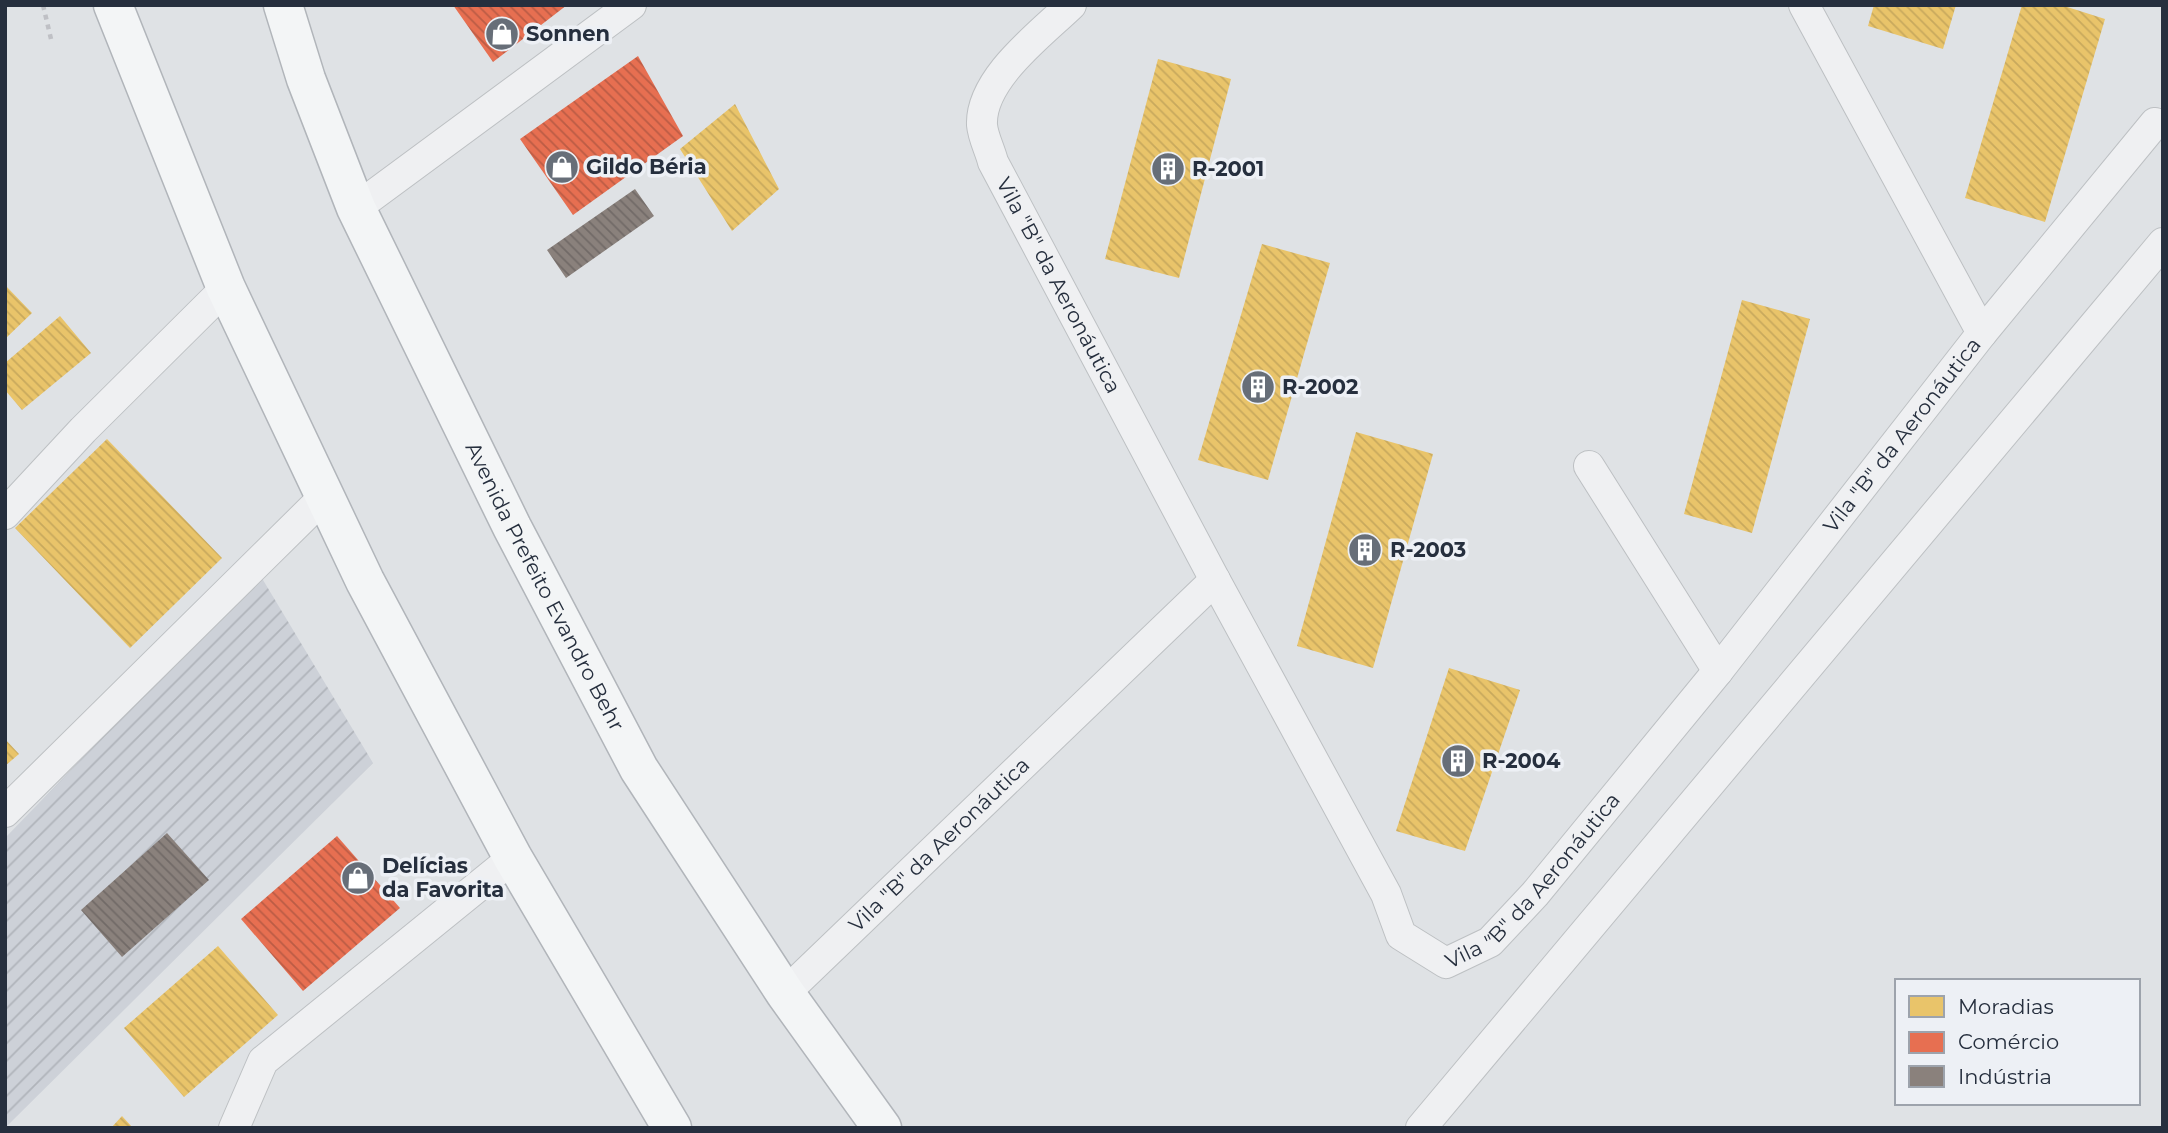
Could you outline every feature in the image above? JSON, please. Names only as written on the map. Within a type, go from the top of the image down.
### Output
[{"type":"highway","points":[[113,5],[226,288],[324,497],[513,858],[672,1128]]},
{"type":"highway","name":"Avenida Prefeito Evandro Behr","points":[[283,5],[306,79],[356,208],[512,527],[639,769],[786,993],[882,1128]]},
{"type":"lane","points":[[356,208],[631,5]]},
{"type":"lane","name":"Vila \"B\" da Aeronáutica","points":[[1071,5],[1009,65],[988,93],[982,124],[993,162],[1215,580],[1387,894],[1401,935],[1446,963],[1490,942],[1517,913],[1718,671],[1982,333],[2155,123]]},
{"type":"lane","name":"Vila \"B\" da Aeronáutica","points":[[1804,5],[1982,333]]},
{"type":"lane","points":[[1421,1128],[2163,243]]},
{"type":"lane","points":[[5,514],[83,430],[226,288]]},
{"type":"lane","points":[[1589,466],[1718,671]]},
{"type":"lane","points":[[5,812],[324,497]]},
{"type":"lane","name":"Vila \"B\" da Aeronáutica","points":[[786,993],[1215,580]]},
{"type":"lane","points":[[234,1128],[263,1061],[513,858]]},
{"type":"path","points":[[43,5],[51,39]]},
{"type":"shaded area","points":[[260,575],[373,763],[5,1128],[5,838]]},
{"type":"building: Moradias","points":[[1874,5],[1956,5],[1943,49],[1868,26]]},
{"type":"building: Moradias","points":[[2022,5],[2061,5],[2105,19],[2045,222],[1965,198]]},
{"type":"building: Moradias","name":"R-2001","points":[[1158,59],[1231,79],[1179,278],[1105,259]]},
{"type":"building: Moradias","points":[[735,104],[779,189],[732,231],[680,149]]},
{"type":"building: Moradias","name":"R-2002","points":[[1262,244],[1330,263],[1268,480],[1198,460]]},
{"type":"building: Moradias","points":[[5,285],[32,313],[5,339]]},
{"type":"building: Moradias","points":[[1742,300],[1810,319],[1752,533],[1684,514]]},
{"type":"building: Moradias","points":[[60,316],[91,353],[22,410],[5,390],[5,363]]},
{"type":"building: Moradias","name":"R-2003","points":[[1356,432],[1433,454],[1373,668],[1297,646]]},
{"type":"building: Moradias","points":[[107,439],[222,558],[130,648],[15,528]]},
{"type":"building: Moradias","name":"R-2004","points":[[1449,668],[1520,690],[1465,851],[1396,831]]},
{"type":"building: Moradias","points":[[5,739],[19,754],[5,766]]},
{"type":"building: Moradias","points":[[218,946],[278,1015],[184,1097],[124,1028]]},
{"type":"building: Moradias","points":[[122,1116],[133,1128],[111,1128]]},
{"type":"building: Comércio","name":"Sonnen","points":[[453,5],[567,5],[493,62]]},
{"type":"building: Comércio","points":[[638,56],[683,136],[573,215],[520,139]]},
{"type":"building: Comércio","points":[[337,836],[400,908],[303,991],[241,919]]},
{"type":"building: Indústria","points":[[635,189],[654,216],[566,278],[547,250]]},
{"type":"building: Indústria","points":[[167,833],[209,880],[122,957],[81,910]]},
{"type":"place","name":"Sonnen","points":[[502,34]]},
{"type":"place","name":"Gildo Béria","points":[[562,167]]},
{"type":"place","name":"R-2001","points":[[1168,169]]},
{"type":"place","name":"R-2002","points":[[1258,387]]},
{"type":"place","name":"R-2003","points":[[1365,550]]},
{"type":"place","name":"R-2004","points":[[1458,761]]},
{"type":"place","name":"Delícias da Favorita","points":[[358,878]]}]
